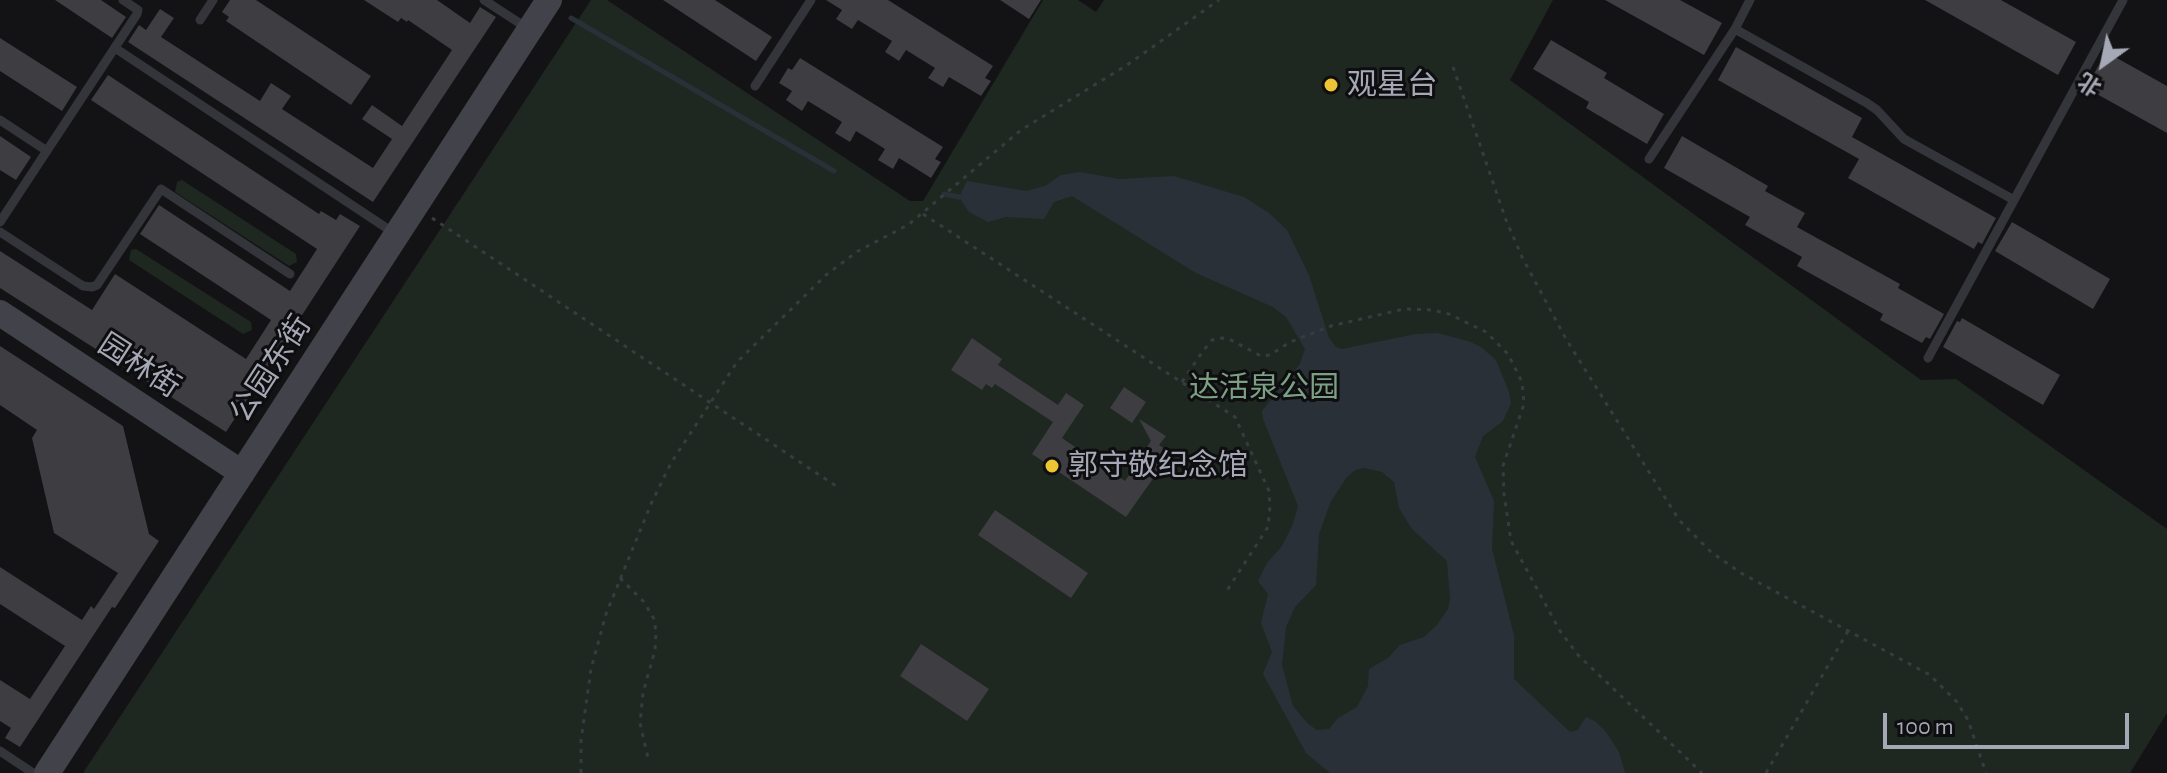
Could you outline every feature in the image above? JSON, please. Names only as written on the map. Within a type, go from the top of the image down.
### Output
[{"type":"street","name":"公园东街","points":[[47,773],[549,0]]},
{"type":"street","name":"园林街","points":[[0,313],[242,473]]},
{"type":"lane","points":[[0,222],[137,14],[138,10],[123,0]]},
{"type":"lane","points":[[200,20],[213,0]]},
{"type":"lane","points":[[484,0],[530,30]]},
{"type":"lane","points":[[755,86],[811,0]]},
{"type":"lane","points":[[1649,159],[1735,29],[1750,0]]},
{"type":"lane","points":[[1928,358],[2123,0]]},
{"type":"lane","points":[[1735,29],[1867,103],[1904,139],[2014,200]]},
{"type":"lane","points":[[115,48],[397,234]]},
{"type":"lane","points":[[0,120],[47,151]]},
{"type":"lane","points":[[0,232],[83,286],[92,287],[97,285],[161,189],[290,274]]},
{"type":"lane","points":[[0,751],[33,773]]},
{"type":"path","points":[[581,773],[581,740],[591,669],[606,614],[620,578],[671,463],[745,353],[826,275],[858,251],[908,225],[1021,130],[1127,65],[1219,0]]},
{"type":"path","points":[[1453,67],[1506,220],[1522,257],[1566,339],[1679,520],[1725,563],[1930,675],[1948,692],[1968,720],[1986,773]]},
{"type":"path","points":[[415,207],[836,486]]},
{"type":"path","points":[[923,214],[1235,417],[1269,491],[1268,527],[1226,592]]},
{"type":"path","points":[[1182,382],[1212,340],[1229,339],[1261,356],[1270,355],[1290,342],[1331,326],[1404,309],[1432,310],[1472,323],[1486,332],[1508,354],[1522,382],[1524,404],[1503,466],[1511,541],[1560,631],[1578,655],[1702,773]]},
{"type":"path","points":[[620,578],[644,602],[654,619],[655,650],[643,693],[640,723],[648,758]]},
{"type":"path","points":[[1766,773],[1848,631]]},
{"type":"green space","name":"达活泉公园","points":[[591,0],[607,0],[910,201],[923,201],[1043,0],[1078,0],[1096,12],[1104,0],[1553,0],[1510,80],[1921,380],[1956,379],[2167,529],[2167,713],[2130,773],[83,773]]},
{"type":"green space","points":[[182,180],[296,254],[297,262],[289,266],[175,192],[177,182]]},
{"type":"green space","points":[[136,249],[251,322],[252,330],[243,334],[129,260],[131,250]]},
{"type":"shaded area","points":[[1080,172],[1119,179],[1174,176],[1244,197],[1269,213],[1287,230],[1309,275],[1329,338],[1336,347],[1342,349],[1416,334],[1437,333],[1468,341],[1496,360],[1511,403],[1503,421],[1483,436],[1475,457],[1494,501],[1492,549],[1514,635],[1514,679],[1570,732],[1578,730],[1586,717],[1596,722],[1619,752],[1625,773],[1330,773],[1306,753],[1263,674],[1272,652],[1261,623],[1268,594],[1258,581],[1267,563],[1282,546],[1298,506],[1262,411],[1300,364],[1305,349],[1286,317],[1273,307],[1196,273],[1072,196],[1054,202],[1044,219],[1006,217],[988,222],[969,212],[959,197],[967,181],[1026,191],[1045,186],[1061,175]],"holes":[[[1364,468],[1382,472],[1394,482],[1399,508],[1412,529],[1447,561],[1448,609],[1424,637],[1400,645],[1388,658],[1369,669],[1368,686],[1357,707],[1338,718],[1329,729],[1317,730],[1293,706],[1282,665],[1286,627],[1295,607],[1316,585],[1319,534],[1331,501],[1355,470]]]},
{"type":"building","points":[[55,0],[101,0],[126,17],[112,38]]},
{"type":"building","points":[[230,0],[256,0],[371,76],[351,105],[226,21],[229,17],[222,12]]},
{"type":"building","points":[[364,0],[437,0],[470,23],[480,7],[496,17],[373,202],[128,42],[139,25],[146,30],[160,9],[174,18],[161,37],[260,101],[271,83],[291,96],[282,109],[373,168],[392,139],[362,119],[372,105],[402,126],[452,50],[408,20],[401,18],[398,22]]},
{"type":"building","points":[[663,0],[715,0],[772,37],[756,61]]},
{"type":"building","points":[[826,0],[888,0],[993,66],[985,78],[991,81],[981,96],[949,77],[943,87],[928,78],[935,68],[906,50],[899,61],[885,52],[892,41],[858,20],[852,29],[836,19],[842,10]]},
{"type":"building","points":[[1000,0],[1041,0],[1029,19]]},
{"type":"building","points":[[1605,0],[1680,0],[1722,23],[1704,55]]},
{"type":"building","points":[[1925,0],[2001,0],[2076,42],[2058,75]]},
{"type":"building","points":[[0,38],[77,87],[62,111],[0,71]]},
{"type":"building","points":[[1551,40],[1607,73],[1604,78],[1664,114],[1647,144],[1586,108],[1589,102],[1533,69]]},
{"type":"building","points":[[1736,47],[1862,118],[1852,137],[1996,218],[1982,244],[1978,242],[1974,249],[1848,178],[1859,159],[1718,80]]},
{"type":"building","points":[[2106,52],[2167,86],[2167,133],[2086,88]]},
{"type":"building","points":[[800,58],[943,147],[935,159],[941,162],[931,178],[899,158],[893,169],[878,160],[885,149],[856,131],[850,142],[835,133],[842,122],[808,101],[802,111],[786,100],[792,91],[779,83],[788,68],[792,70]]},
{"type":"building","points":[[108,75],[319,214],[321,211],[336,220],[340,214],[360,226],[226,432],[0,288],[0,251],[92,310],[115,274],[246,359],[271,320],[140,234],[159,205],[290,291],[317,249],[91,100]]},
{"type":"building","points":[[0,136],[31,157],[16,180],[0,170]]},
{"type":"building","points":[[1682,136],[1768,186],[1765,191],[1805,213],[1797,227],[1900,284],[1898,288],[1944,314],[1930,339],[1926,337],[1922,343],[1880,320],[1883,314],[1797,266],[1802,257],[1745,225],[1750,217],[1664,168]]},
{"type":"building","points":[[2012,222],[2110,279],[2093,309],[1995,251]]},
{"type":"building","points":[[1962,318],[2060,375],[2043,405],[1943,347],[1957,321],[1960,322]]},
{"type":"building","points":[[972,338],[1002,359],[998,365],[1058,405],[1066,393],[1084,405],[1062,438],[1125,481],[1151,441],[1139,419],[1166,436],[1159,445],[1171,453],[1126,517],[1032,454],[1053,422],[995,384],[992,388],[986,384],[982,390],[951,370]]},
{"type":"building","points":[[0,346],[123,426],[149,534],[159,541],[20,747],[5,738],[11,728],[0,721],[0,680],[30,699],[65,646],[0,604],[0,567],[82,620],[91,606],[94,609],[118,573],[54,533],[32,438],[37,430],[0,405]]},
{"type":"building","points":[[1124,387],[1146,402],[1132,423],[1110,408]]},
{"type":"building","points":[[995,510],[1088,573],[1071,598],[978,535]]},
{"type":"building","points":[[921,644],[989,689],[967,721],[900,676]]},
{"type":"waterway","points":[[571,18],[834,171]]},
{"type":"waterway","points":[[944,194],[959,197]]},
{"type":"place","name":"观星台","points":[[1331,85]]},
{"type":"place","name":"郭守敬纪念馆","points":[[1052,466]]}]
